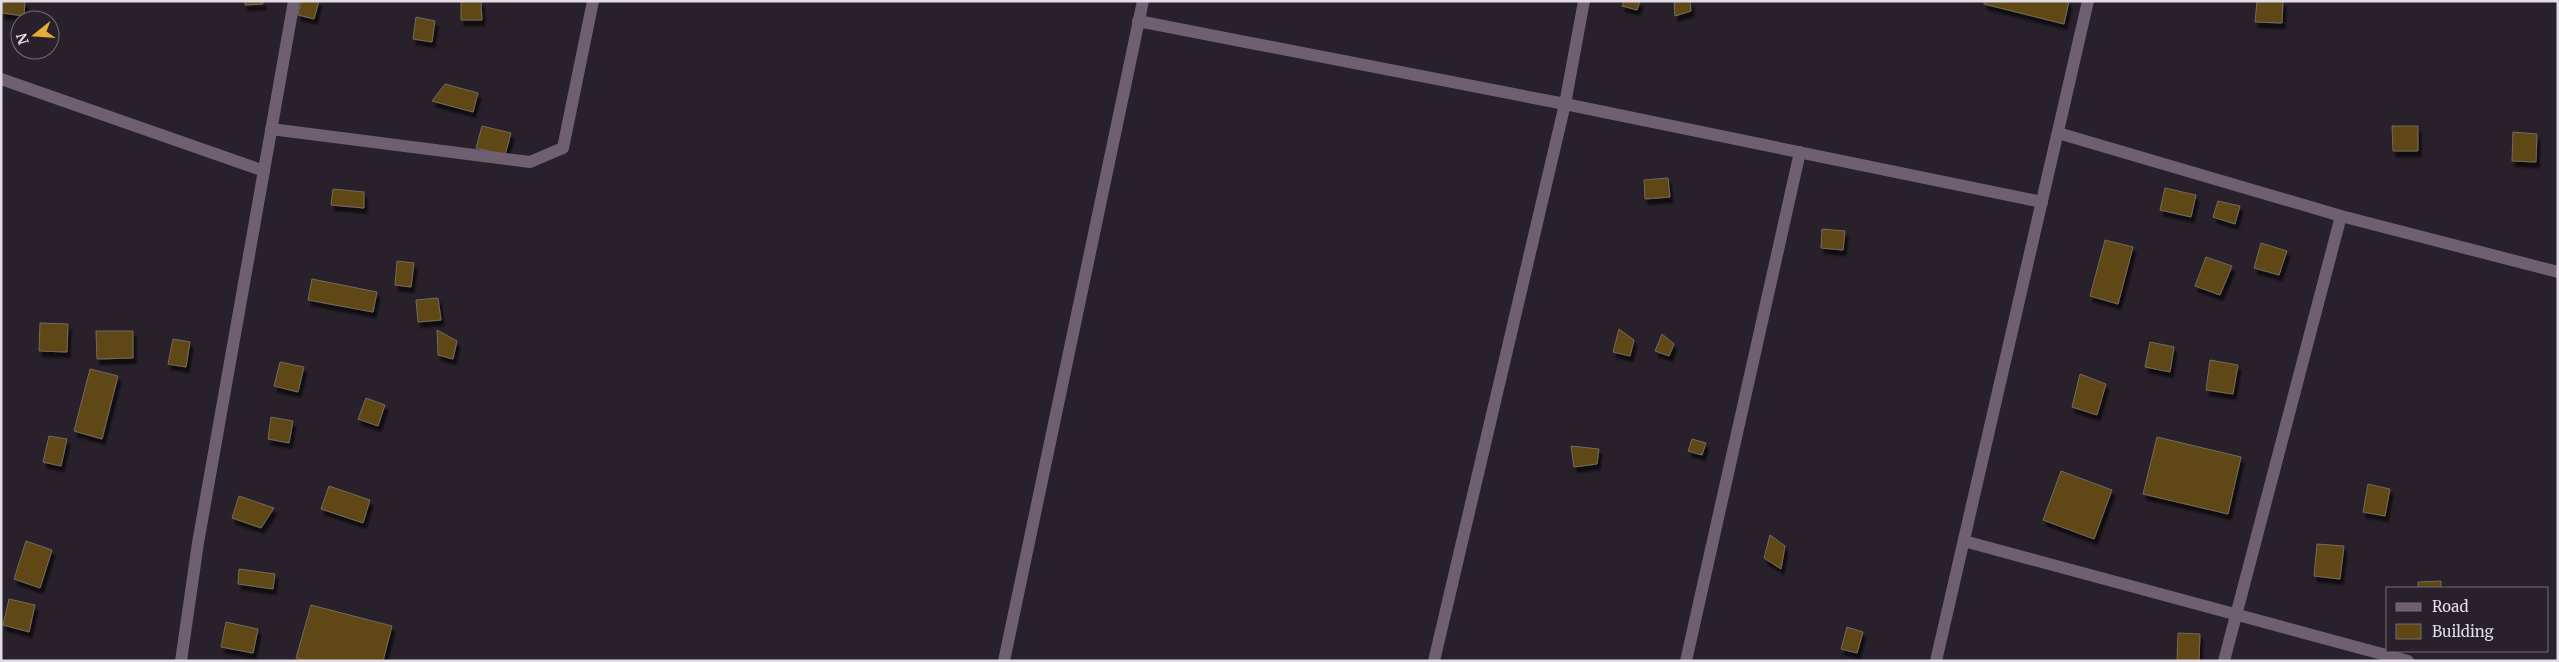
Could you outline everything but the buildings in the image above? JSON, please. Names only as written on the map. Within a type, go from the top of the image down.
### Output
[{"type":"street","points":[[181,661],[198,543],[294,1]]},
{"type":"street","points":[[271,128],[530,162],[563,148],[593,1]]},
{"type":"street","points":[[1004,661],[1143,1]]},
{"type":"street","points":[[1434,661],[1565,104],[1584,1]]},
{"type":"street","points":[[1936,661],[2088,1]]},
{"type":"street","points":[[1138,21],[1565,104],[2042,202]]},
{"type":"street","points":[[1,79],[264,171]]},
{"type":"street","points":[[2058,134],[2341,216],[2558,272]]},
{"type":"street","points":[[1686,661],[1800,152]]},
{"type":"street","points":[[2224,661],[2341,216]]},
{"type":"street","points":[[1964,541],[2408,661]]}]
